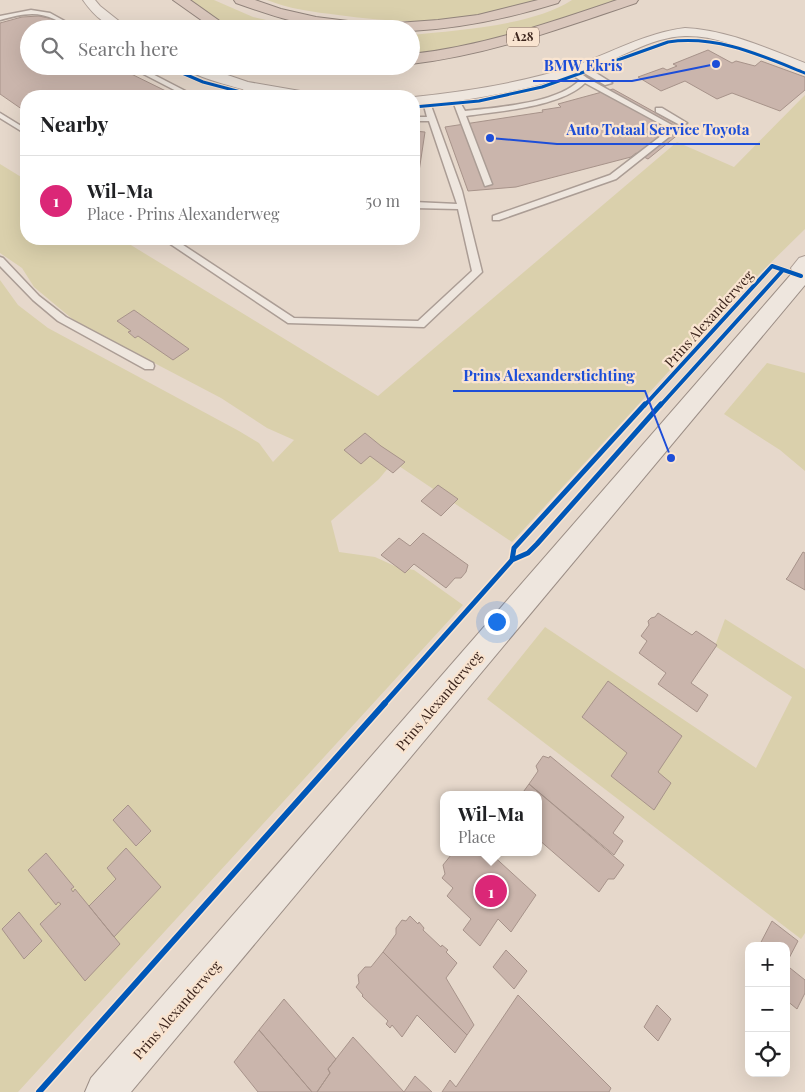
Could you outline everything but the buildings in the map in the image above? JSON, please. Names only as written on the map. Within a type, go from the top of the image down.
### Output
[{"type":"highway","points":[[180,0],[210,20]]},
{"type":"highway","name":"A28","points":[[242,0],[281,14],[318,20]]},
{"type":"highway","name":"A28","points":[[420,27],[474,21],[553,0]]},
{"type":"highway","name":"A28","points":[[420,58],[437,57],[493,46],[630,0]]},
{"type":"street","points":[[74,2],[92,4],[112,20]]},
{"type":"street","points":[[420,100],[478,94],[580,73],[657,38],[684,32],[706,33],[805,68]]},
{"type":"street","points":[[208,75],[257,90]]},
{"type":"street","name":"Prins Alexanderweg","points":[[105,1092],[804,272]]},
{"type":"lane","points":[[0,18],[27,12],[43,12],[54,15],[62,20]]},
{"type":"lane","points":[[580,73],[614,86]]},
{"type":"lane","points":[[462,114],[527,105],[572,91],[580,73]]},
{"type":"lane","points":[[496,218],[614,177],[675,129],[580,73]]},
{"type":"lane","points":[[149,75],[179,90]]},
{"type":"lane","points":[[453,97],[462,114],[488,184]]},
{"type":"lane","points":[[177,245],[292,321],[420,325],[477,272],[458,191],[432,119],[420,101]]},
{"type":"lane","points":[[648,104],[683,123]]},
{"type":"lane","points":[[0,115],[20,128]]},
{"type":"lane","points":[[420,120],[432,119]]},
{"type":"lane","points":[[420,205],[462,207]]},
{"type":"lane","points":[[0,260],[36,298],[62,318],[150,366]]},
{"type":"shaded area","points":[[189,0],[214,0],[253,17],[266,20],[220,20]]},
{"type":"shaded area","points":[[267,0],[545,0],[507,12],[440,21],[358,18],[320,13]]},
{"type":"shaded area","points":[[572,0],[640,0],[514,41],[420,53],[420,34],[472,29],[516,21],[556,9]]},
{"type":"shaded area","points":[[805,95],[805,229],[750,283],[512,542],[393,462],[379,479],[331,521],[339,552],[375,557],[397,567],[414,570],[463,605],[18,1092],[0,1092],[0,280],[18,305],[48,328],[239,431],[259,443],[273,462],[294,440],[267,428],[221,398],[76,322],[34,287],[22,268],[0,253],[0,164],[20,176],[20,245],[131,245],[378,396],[677,142],[734,167]]},
{"type":"shaded area","points":[[767,363],[805,373],[805,471],[780,450],[724,414]]},
{"type":"shaded area","points":[[725,619],[805,669],[805,933],[801,939],[487,699],[545,627],[756,768],[792,697],[715,646]]},
{"type":"cycle path","points":[[420,106],[479,101],[542,87],[668,42],[685,40],[703,40],[738,47],[805,73]]},
{"type":"cycle path","points":[[187,75],[203,82],[233,90]]},
{"type":"cycle path","points":[[512,560],[514,548],[772,266],[801,276]]},
{"type":"cycle path","points":[[39,1092],[512,560],[528,553],[537,544],[783,270]]},
{"type":"place","name":"BMW Ekris","points":[[716,64]]},
{"type":"place","name":"Auto Totaal Service Toyota","points":[[490,138]]},
{"type":"place","name":"Prins Alexanderstichting","points":[[671,458]]},
{"type":"place","name":"Wil-Ma","points":[[491,891]]}]
